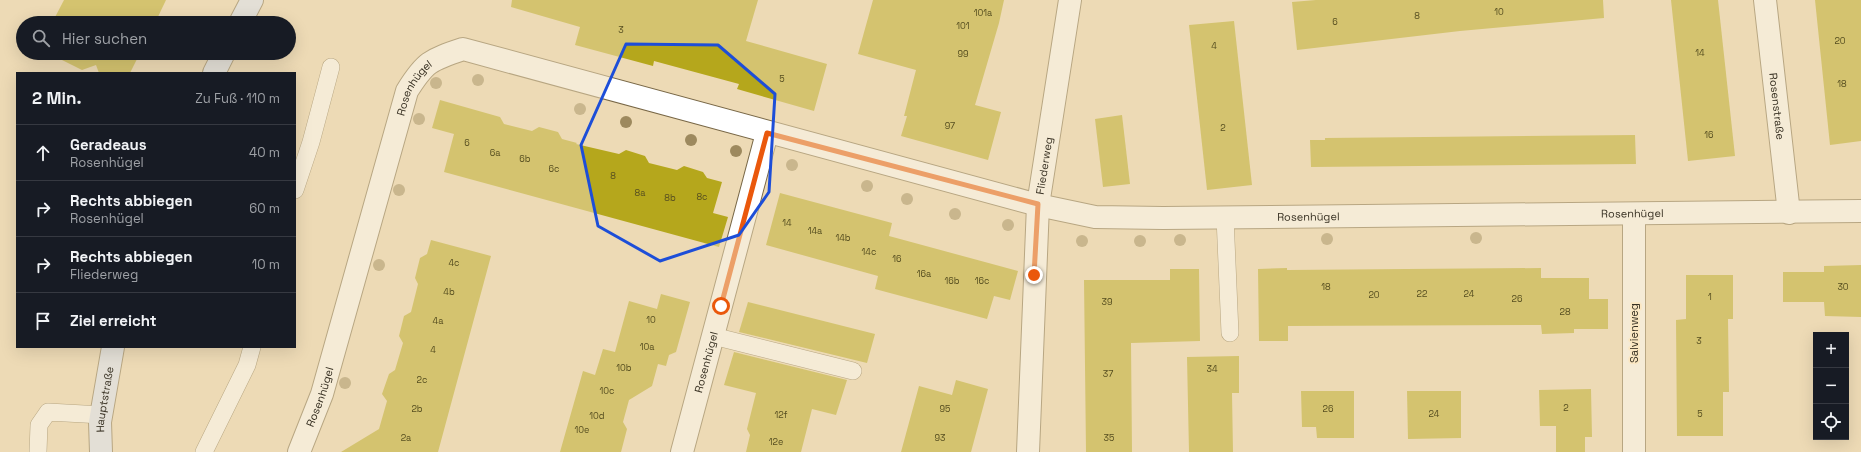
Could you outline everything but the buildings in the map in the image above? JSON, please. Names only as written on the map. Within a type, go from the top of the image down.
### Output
[{"type":"main road","points":[[244,16],[252,0]]},
{"type":"main road","points":[[214,72],[220,60]]},
{"type":"main road","name":"Hauptstraße","points":[[101,452],[102,415],[113,348]]},
{"type":"street","name":"Fliederweg","points":[[1028,452],[1038,204],[1070,0]]},
{"type":"street","name":"Rosenstraße","points":[[1765,0],[1789,213]]},
{"type":"street","name":"Rosenhügel","points":[[299,452],[322,394],[407,91],[418,73],[434,58],[463,49],[767,133],[1038,204],[1095,217],[1226,218],[1861,212]]},
{"type":"street","name":"Rosenhügel","points":[[682,452],[767,133]]},
{"type":"street","name":"Salvienweg","points":[[1634,214],[1634,452]]},
{"type":"lane","points":[[296,187],[311,142],[331,67]]},
{"type":"lane","points":[[1226,218],[1230,333]]},
{"type":"lane","points":[[713,336],[853,371]]},
{"type":"lane","points":[[204,452],[247,365],[252,348]]},
{"type":"lane","points":[[38,452],[39,425],[48,412],[102,415]]},
{"type":"highlighted area","points":[[626,44],[718,45],[775,94],[769,192],[739,235],[660,261],[598,226],[581,145]]},
{"type":"route","points":[[721,306],[767,133],[1038,204],[1034,275]]}]
